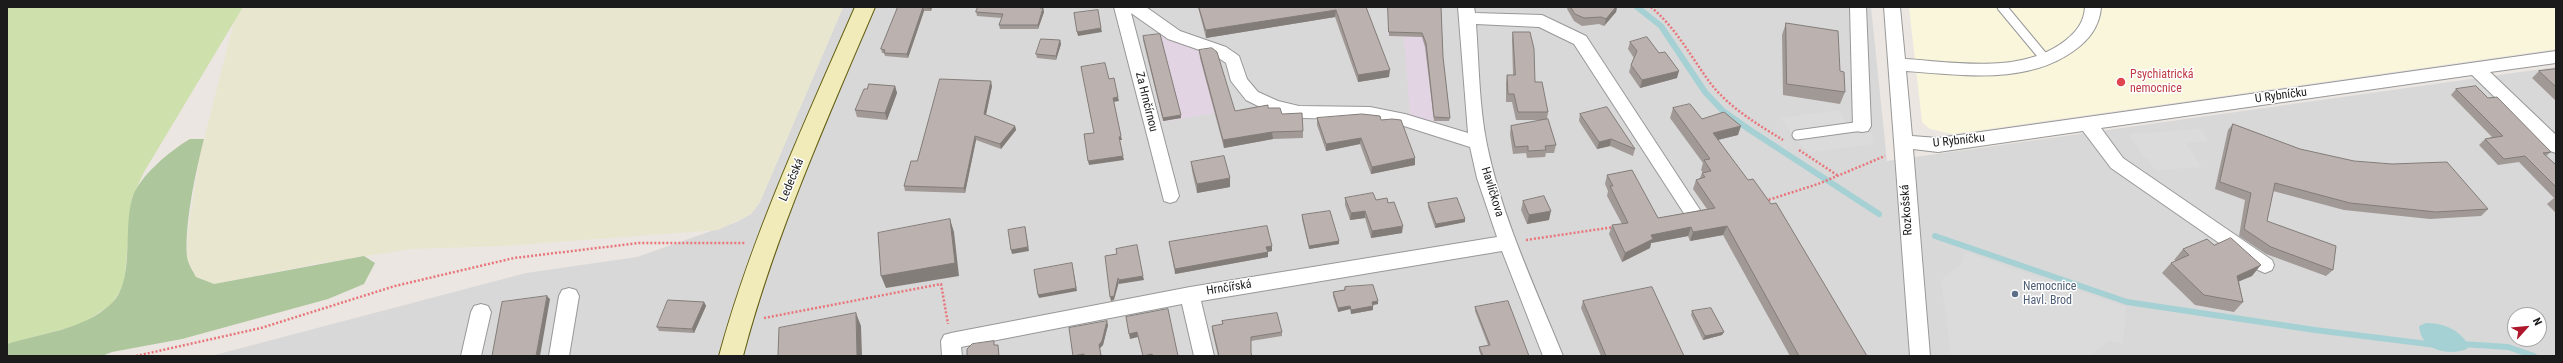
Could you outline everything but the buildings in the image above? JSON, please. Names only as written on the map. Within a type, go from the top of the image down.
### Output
[{"type":"main road","name":"Ledečská","points":[[731,356],[739,323],[767,239],[865,7]]},
{"type":"street","name":"Za Hrnčírnou","points":[[1122,7],[1170,196]]},
{"type":"street","points":[[1135,7],[1174,35],[1198,45],[1220,51],[1233,60],[1239,81],[1252,96],[1274,107],[1299,112],[1370,113],[1405,120],[1478,142]]},
{"type":"street","points":[[1858,7],[1862,126]]},
{"type":"street","name":"Rozkošská","points":[[1892,7],[1898,64],[1910,252],[1920,356]]},
{"type":"street","points":[[1898,64],[1985,68],[2027,66],[2046,60],[2068,47],[2088,27],[2093,7]]},
{"type":"street","name":"Havlíčkova","points":[[1553,356],[1508,243],[1486,178],[1478,142],[1467,13],[1542,22],[1580,40],[1692,213]]},
{"type":"street","name":"U Rybníčku","points":[[1903,150],[2556,57]]},
{"type":"street","points":[[2476,69],[2556,146]]},
{"type":"street","points":[[2087,123],[2118,163],[2265,265]]},
{"type":"street","name":"Hrnčířská","points":[[951,348],[1190,294],[1508,243]]},
{"type":"street","points":[[1190,294],[1204,356]]},
{"type":"street","points":[[559,356],[569,296]]},
{"type":"street","points":[[471,356],[481,312]]},
{"type":"lane","points":[[2002,7],[2046,60]]},
{"type":"lane","points":[[1797,135],[1862,126]]},
{"type":"path","points":[[1651,7],[1682,39],[1721,94],[1761,126],[1789,144]]},
{"type":"path","points":[[1795,148],[1838,175]]},
{"type":"path","points":[[1760,202],[1775,199],[1818,184],[1829,178],[1903,150]]},
{"type":"path","points":[[1508,243],[1616,227]]},
{"type":"path","points":[[136,356],[261,328],[395,286],[514,258],[639,243],[749,243],[767,239]]},
{"type":"path","points":[[739,323],[941,284],[951,348]]},
{"type":"shaded area","points":[[243,7],[843,7],[760,202],[751,214],[718,230],[503,246],[411,249],[320,263],[214,284],[196,277],[187,259],[188,232],[199,159],[234,22]]},
{"type":"shaded area","points":[[843,7],[1871,7],[1887,161],[2556,67],[2556,356],[211,356],[526,273],[637,257],[737,222],[751,214],[760,202]]},
{"type":"shaded area","points":[[1388,7],[1441,7],[1443,59],[1450,121],[1434,122],[1410,115],[1404,37],[1388,36]]},
{"type":"shaded area","name":"Psychiatrická nemocnice","points":[[1909,7],[2556,7],[2556,49],[1953,134],[1930,129],[1922,122]]},
{"type":"shaded area","points":[[1168,35],[1184,46],[1202,52],[1233,110],[1163,122],[1143,40]]},
{"type":"shaded area","points":[[1839,110],[1853,134],[1872,132],[1873,144],[1809,152],[1795,140],[1781,118]]},
{"type":"shaded area","points":[[2201,129],[2209,141],[2186,143],[2202,167],[2158,170],[2152,167],[2147,158],[2144,158],[2129,134]]},
{"type":"shaded area","name":"Nemocnice Havl. Brod","points":[[1965,252],[2126,307],[2123,344],[2108,341],[2090,356],[1951,356],[1941,280],[1962,263]]},
{"type":"green space","points":[[7,7],[243,7],[144,172],[132,198],[124,285],[112,304],[82,324],[7,344]]},
{"type":"green space","points":[[190,139],[204,139],[194,182],[187,229],[187,257],[189,265],[196,277],[214,284],[364,256],[375,263],[364,284],[328,299],[182,339],[112,352],[102,356],[7,356],[7,344],[62,330],[88,320],[111,304],[118,295],[123,283],[126,269],[129,211],[135,191],[156,165]]},
{"type":"water","points":[[2426,323],[2439,324],[2460,334],[2468,344],[2467,349],[2452,352],[2437,350],[2430,346],[2421,334],[2419,326]]},
{"type":"waterway","points":[[1637,7],[1661,26],[1705,92],[1723,111],[1879,214]]},
{"type":"waterway","points":[[1935,236],[2127,302],[2315,330],[2436,345]]},
{"type":"waterway","points":[[2462,344],[2508,347],[2534,356]]},
{"type":"place","name":"Psychiatrická nemocnice","points":[[2121,82]]},
{"type":"place","name":"Nemocnice Havl. Brod","points":[[2015,294]]}]
